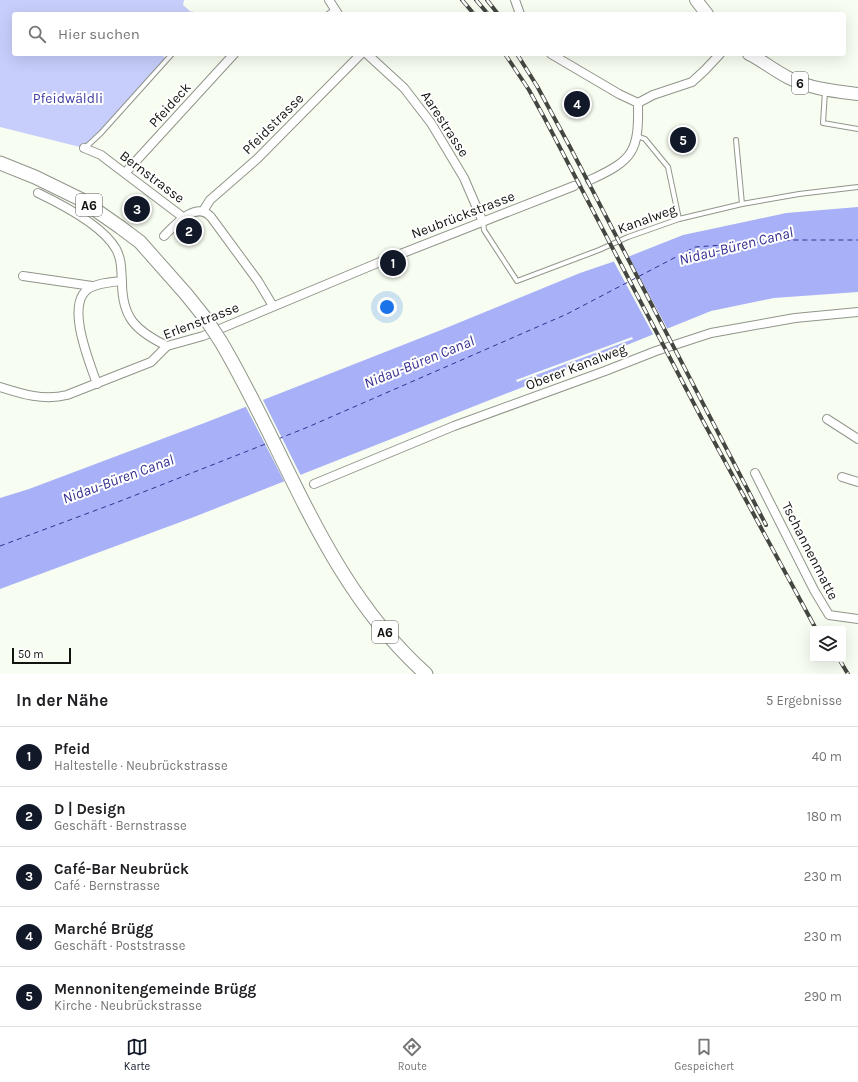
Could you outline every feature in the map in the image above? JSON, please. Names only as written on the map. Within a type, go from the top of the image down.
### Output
[{"type":"highway","name":"A6","points":[[0,163],[41,180],[80,199],[100,212],[140,242],[186,294],[221,342],[240,375],[321,537],[340,570],[384,632],[426,674]]},
{"type":"highway","name":"A6","points":[[0,169],[33,182],[76,205],[117,232],[164,268]]},
{"type":"main road","points":[[696,0],[705,12]]},
{"type":"main road","name":"6","points":[[752,56],[790,78],[808,85],[825,90],[858,94]]},
{"type":"street","points":[[329,0],[334,12]]},
{"type":"street","points":[[515,0],[519,12]]},
{"type":"street","name":"Pfeideck","points":[[125,173],[232,56]]},
{"type":"street","name":"Pfeidstrasse","points":[[203,211],[210,200],[257,159],[360,56]]},
{"type":"street","name":"Aarestrasse","points":[[369,56],[404,88],[431,123],[464,178],[483,222]]},
{"type":"street","points":[[554,56],[619,94],[638,103]]},
{"type":"street","points":[[638,103],[653,95],[692,82],[718,56]]},
{"type":"street","points":[[590,180],[623,162],[632,150],[637,136],[638,103]]},
{"type":"street","name":"Bernstrasse","points":[[84,148],[101,155],[184,218],[195,212],[203,211]]},
{"type":"street","name":"Neubrückstrasse","points":[[273,306],[380,262],[574,186]]},
{"type":"street","points":[[38,192],[74,212],[111,242],[120,258],[122,265],[123,303],[127,314],[134,324],[149,337],[167,346]]},
{"type":"street","points":[[203,211],[211,217],[246,264],[273,306]]},
{"type":"street","points":[[164,236],[184,218]]},
{"type":"street","points":[[23,276],[92,286],[122,280]]},
{"type":"street","points":[[92,286],[86,290],[83,295],[80,306],[79,321],[83,344],[97,384]]},
{"type":"street","name":"Erlenstrasse","points":[[0,386],[31,395],[55,397],[66,394],[97,384],[151,362],[167,346],[203,336],[273,306]]},
{"type":"street","name":"Oberer Kanalweg","points":[[314,484],[454,426],[656,351],[711,333],[795,318],[858,312]]},
{"type":"street","points":[[826,419],[858,439]]},
{"type":"street","name":"Tschannenmatte","points":[[755,473],[814,590],[829,615],[858,619]]},
{"type":"street","points":[[842,477],[858,482]]},
{"type":"lane","points":[[84,148],[100,133],[170,56]]},
{"type":"lane","points":[[825,90],[823,123],[858,129]]},
{"type":"lane","points":[[637,136],[645,139],[668,167],[679,219]]},
{"type":"lane","points":[[736,140],[742,204]]},
{"type":"lane","name":"Kanalweg","points":[[483,222],[484,230],[517,281],[599,250],[628,237],[679,219],[742,204],[799,194],[858,187]]},
{"type":"green space","name":"Pfeidwäldli","points":[[0,0],[184,0],[183,5],[191,12],[12,12],[12,56],[163,56],[167,60],[84,148],[0,127]]},
{"type":"water","name":"Nidau-Büren Canal","points":[[858,207],[858,292],[774,298],[711,311],[194,517],[0,589],[0,498],[29,489],[207,422],[441,330],[580,273],[630,256],[683,235],[786,213]]},
{"type":"pier","points":[[628,255],[668,330],[654,336],[613,260]]},
{"type":"pier","points":[[632,337],[633,339],[517,382],[516,380]]},
{"type":"pier","points":[[262,398],[301,476],[285,483],[245,405]]},
{"type":"ferry route","points":[[278,439],[567,314],[695,247],[793,240],[858,240]]},
{"type":"ferry route","points":[[0,546],[118,502],[268,443]]},
{"type":"tunnel","points":[[574,186],[590,180]]},
{"type":"railway","points":[[462,0],[472,12]]},
{"type":"railway","points":[[476,0],[486,12]]},
{"type":"railway","points":[[487,0],[496,12]]},
{"type":"railway","points":[[506,56],[529,90],[545,119],[703,421],[814,626]]},
{"type":"railway","points":[[518,56],[537,86],[570,147],[766,525]]},
{"type":"railway","points":[[841,662],[848,674]]},
{"type":"place","name":"Marché Brügg","points":[[577,104]]},
{"type":"place","name":"Mennonitengemeinde Brügg","points":[[683,140]]},
{"type":"place","name":"Café-Bar Neubrück","points":[[137,209]]},
{"type":"place","name":"D | Design","points":[[189,231]]},
{"type":"place","name":"Pfeid","points":[[393,263]]}]
